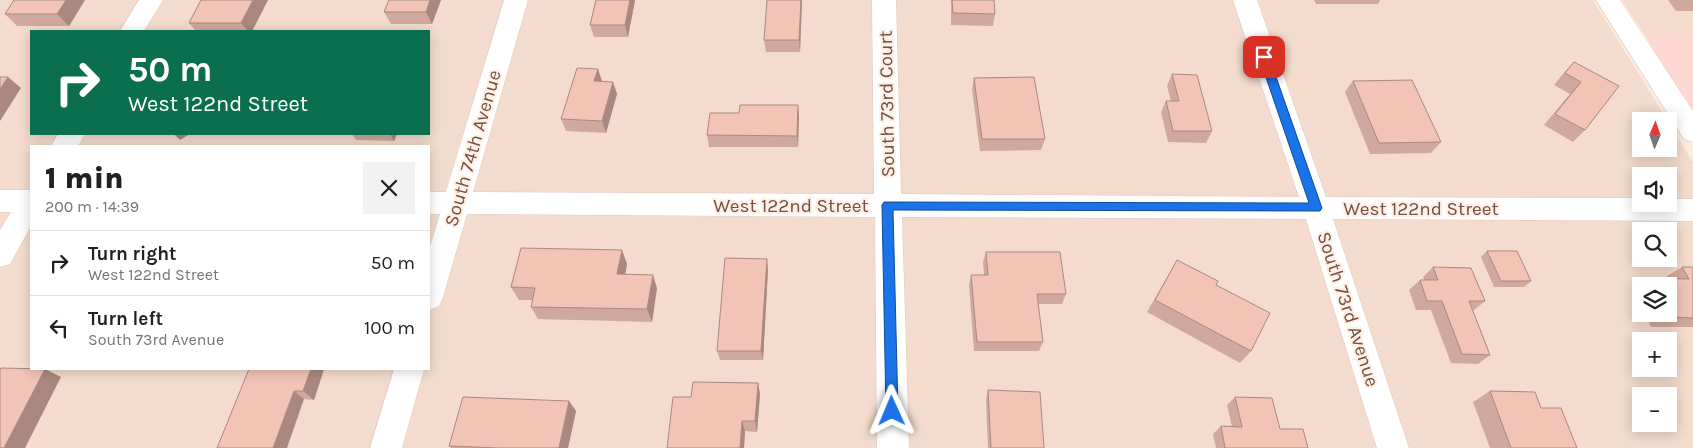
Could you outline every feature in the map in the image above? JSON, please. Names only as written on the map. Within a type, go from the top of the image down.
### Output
[{"type":"street","points":[[133,30],[151,0]]},
{"type":"street","name":"South 74th Avenue","points":[[430,293],[516,0]]},
{"type":"street","name":"South 73rd Court","points":[[884,0],[893,448]]},
{"type":"street","name":"South 73rd Avenue","points":[[1245,0],[1316,208],[1393,448]]},
{"type":"street","points":[[1608,0],[1693,132]]},
{"type":"street","points":[[0,201],[30,202]]},
{"type":"street","name":"West 122nd Street","points":[[430,203],[1693,210]]},
{"type":"street","points":[[0,255],[30,204]]},
{"type":"street","points":[[386,448],[408,370]]},
{"type":"shaded area","points":[[0,0],[1593,0],[1662,112],[1632,112],[1632,158],[1678,158],[1678,138],[1693,162],[1693,448],[0,448]]},
{"type":"shaded area","points":[[1622,0],[1693,0],[1693,35],[1645,35]]},
{"type":"shaded area","points":[[1645,35],[1693,35],[1693,114]]},
{"type":"building","points":[[14,0],[66,0],[57,14],[5,14]]},
{"type":"building","points":[[201,0],[253,0],[241,23],[189,23]]},
{"type":"building","points":[[389,0],[430,0],[426,12],[384,12]]},
{"type":"building","points":[[596,0],[630,0],[625,25],[590,25]]},
{"type":"building","points":[[767,0],[801,0],[799,40],[764,40]]},
{"type":"building","points":[[952,0],[994,0],[995,14],[953,13]]},
{"type":"building","points":[[1574,62],[1619,86],[1585,130],[1555,114],[1581,82],[1565,73]]},
{"type":"building","points":[[577,68],[598,69],[594,81],[613,82],[602,121],[561,119]]},
{"type":"building","points":[[1172,74],[1197,75],[1212,131],[1173,131],[1166,101],[1179,101]]},
{"type":"building","points":[[0,77],[8,77],[0,89]]},
{"type":"building","points":[[1034,77],[1045,139],[982,139],[974,78]]},
{"type":"building","points":[[1412,80],[1441,142],[1379,143],[1353,81]]},
{"type":"building","points":[[740,105],[798,105],[797,136],[707,135],[710,113],[739,113]]},
{"type":"building","points":[[521,248],[622,250],[617,274],[653,275],[647,309],[531,307],[535,288],[511,287]]},
{"type":"building","points":[[1487,251],[1517,251],[1531,281],[1501,281]]},
{"type":"building","points":[[986,252],[1060,252],[1066,294],[1037,294],[1043,342],[977,342],[971,275],[988,275]]},
{"type":"building","points":[[725,258],[767,259],[761,351],[717,351]]},
{"type":"building","points":[[1177,260],[1218,281],[1216,285],[1270,313],[1251,351],[1155,300]]},
{"type":"building","points":[[1433,267],[1471,268],[1485,301],[1469,301],[1490,355],[1462,354],[1442,301],[1427,301],[1420,280],[1438,280]]},
{"type":"building","points":[[1682,267],[1693,267],[1693,318],[1677,317],[1677,279],[1689,279]]},
{"type":"building","points":[[1,368],[44,370],[4,448],[0,448]]},
{"type":"building","points":[[249,370],[311,370],[303,391],[294,391],[273,448],[217,448]]},
{"type":"building","points":[[693,382],[758,383],[755,421],[742,421],[740,448],[667,448],[673,397],[691,397]]},
{"type":"building","points":[[988,390],[1040,392],[1044,448],[991,448]]},
{"type":"building","points":[[1490,391],[1535,392],[1541,408],[1561,408],[1577,448],[1511,448]]},
{"type":"building","points":[[463,397],[569,401],[559,448],[449,446]]},
{"type":"building","points":[[1235,397],[1272,398],[1280,429],[1303,429],[1308,448],[1225,448],[1221,426],[1242,427]]},
{"type":"route","points":[[892,411],[888,205],[1316,208],[1264,57]]}]
